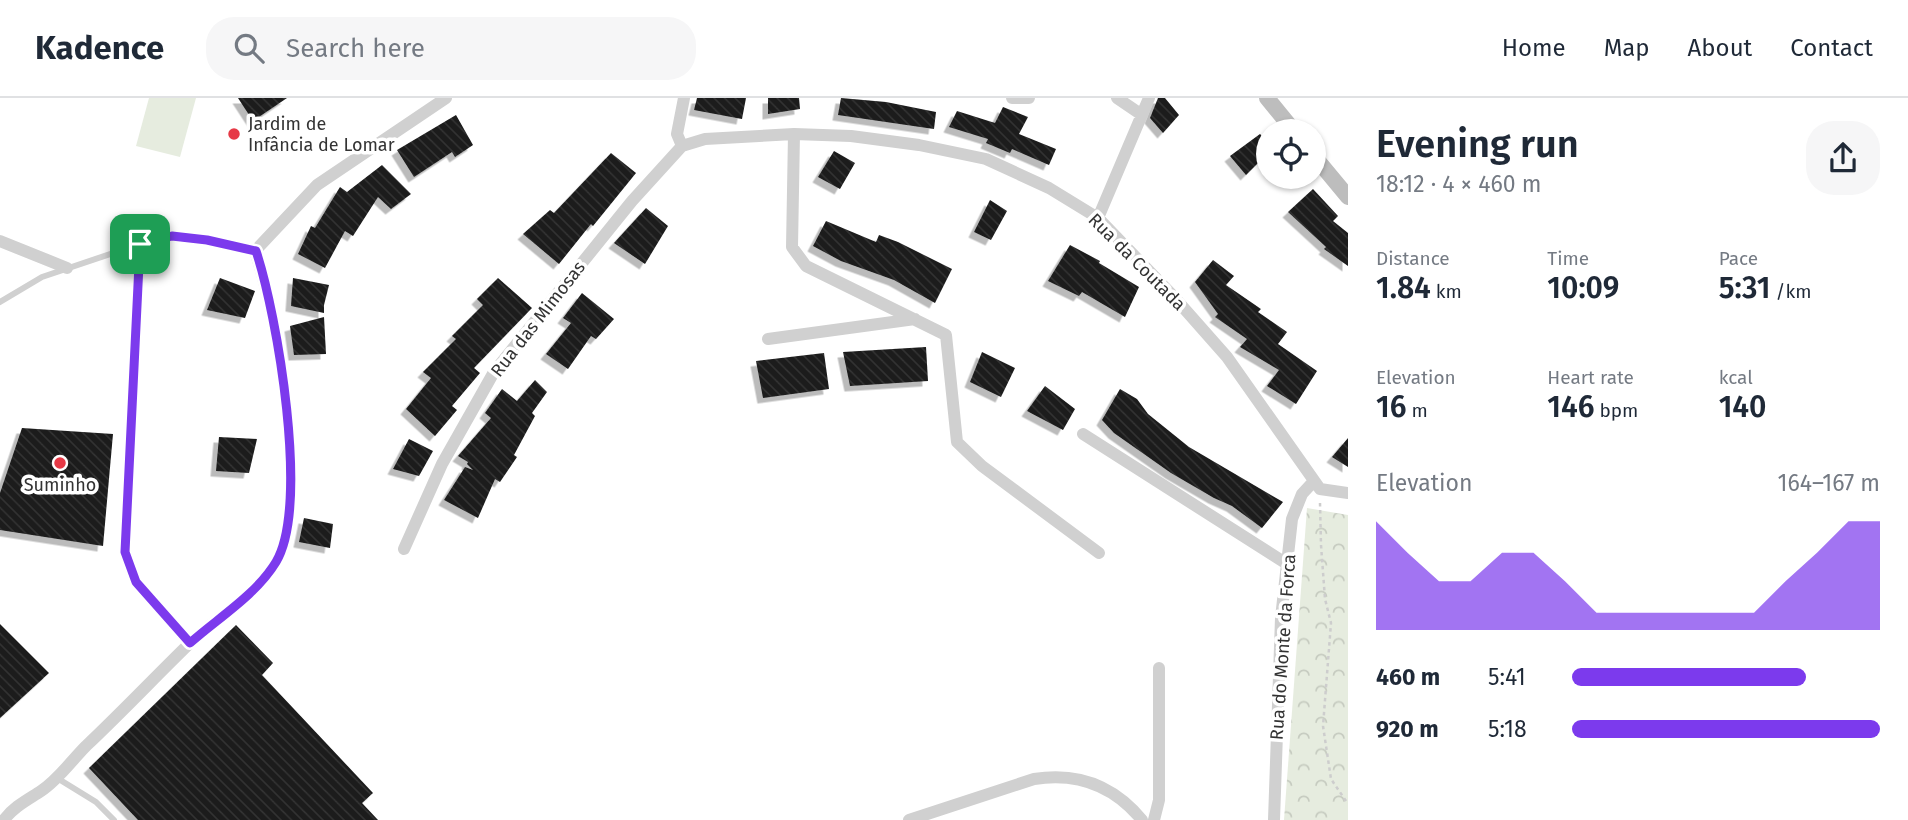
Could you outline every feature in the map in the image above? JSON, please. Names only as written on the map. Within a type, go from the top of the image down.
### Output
[{"type":"main road","points":[[1267,98],[1284,119]]},
{"type":"main road","points":[[1326,170],[1348,197]]},
{"type":"street","points":[[256,251],[317,185],[446,98]]},
{"type":"street","points":[[682,146],[677,134],[684,98]]},
{"type":"street","points":[[1012,98],[1029,98]]},
{"type":"street","points":[[1116,98],[1142,115]]},
{"type":"street","points":[[1098,218],[1149,98]]},
{"type":"street","points":[[794,134],[792,247],[806,266],[946,335],[957,442],[982,466],[1099,553]]},
{"type":"street","name":"Rua da Coutada","points":[[682,146],[705,139],[794,134],[851,136],[919,145],[986,159],[1049,188],[1098,218],[1174,297],[1227,357],[1317,485]]},
{"type":"street","name":"Rua das Mimosas","points":[[404,549],[442,464],[494,372],[632,201],[682,146]]},
{"type":"street","points":[[140,244],[172,236],[207,240],[256,251]]},
{"type":"street","points":[[0,242],[67,268]]},
{"type":"street","points":[[4,820],[56,778],[190,643],[249,593],[276,562],[288,532],[290,492],[281,365],[267,284],[256,251]]},
{"type":"street","points":[[768,339],[915,319]]},
{"type":"street","points":[[1083,434],[1287,564]]},
{"type":"street","points":[[1317,485],[1348,493]]},
{"type":"street","name":"Rua do Monte da Forca","points":[[1274,820],[1281,618],[1292,519],[1302,494],[1317,485]]},
{"type":"street","points":[[1154,820],[1159,800],[1159,668]]},
{"type":"street","points":[[909,820],[1034,779],[1055,775],[1078,778],[1099,786],[1130,806],[1142,820]]},
{"type":"lane","points":[[0,302],[42,277],[140,244],[125,552],[136,582],[190,643]]},
{"type":"lane","points":[[56,778],[96,802],[114,820]]},
{"type":"path","points":[[1317,485],[1325,599],[1331,623],[1323,726],[1331,779],[1348,804]]},
{"type":"green space","points":[[149,98],[196,98],[180,157],[136,146]]},
{"type":"green space","points":[[1307,508],[1348,515],[1348,820],[1284,820]]},
{"type":"building","points":[[238,98],[287,98],[253,121]]},
{"type":"building","points":[[697,98],[746,98],[742,119],[694,110]]},
{"type":"building","points":[[768,98],[799,98],[800,109],[768,114]]},
{"type":"building","points":[[841,98],[886,102],[936,112],[934,129],[838,115]]},
{"type":"building","points":[[1158,98],[1165,98],[1179,115],[1163,133],[1150,118]]},
{"type":"building","points":[[1003,107],[1028,117],[1019,134],[1056,149],[1049,165],[1012,149],[1010,153],[986,143],[988,139],[949,127],[957,111],[995,123]]},
{"type":"building","points":[[456,115],[473,145],[455,157],[452,152],[414,177],[397,150]]},
{"type":"building","points":[[1256,137],[1256,165],[1246,175],[1230,156]]},
{"type":"building","points":[[834,151],[855,163],[840,189],[818,177]]},
{"type":"building","points":[[611,153],[636,173],[559,264],[523,234],[550,210],[554,213]]},
{"type":"building","points":[[382,165],[411,194],[391,209],[378,197],[353,236],[345,231],[325,268],[298,254],[311,226],[315,228],[340,187],[347,192]]},
{"type":"building","points":[[1313,189],[1338,216],[1333,221],[1348,233],[1348,266],[1324,249],[1326,247],[1288,212]]},
{"type":"building","points":[[990,200],[1007,211],[991,240],[974,232]]},
{"type":"building","points":[[646,208],[668,226],[645,264],[614,243]]},
{"type":"building","points":[[826,221],[876,242],[879,235],[898,242],[952,269],[935,303],[894,280],[841,261],[813,246]]},
{"type":"building","points":[[1070,245],[1139,287],[1125,317],[1082,292],[1079,296],[1048,281]]},
{"type":"building","points":[[1213,260],[1234,276],[1226,285],[1261,309],[1258,312],[1287,332],[1278,344],[1317,371],[1296,404],[1267,386],[1279,370],[1240,347],[1247,339],[1215,317],[1218,314],[1195,282]]},
{"type":"building","points":[[220,278],[255,291],[245,318],[207,310]]},
{"type":"building","points":[[293,278],[329,285],[324,313],[291,306]]},
{"type":"building","points":[[498,278],[532,308],[474,368],[480,373],[452,406],[457,410],[435,436],[406,409],[431,378],[423,372],[456,339],[452,336],[483,305],[477,299]]},
{"type":"building","points":[[582,293],[614,319],[596,339],[591,336],[568,369],[546,354],[571,323],[563,318]]},
{"type":"building","points":[[324,317],[326,354],[294,355],[290,326]]},
{"type":"building","points":[[926,347],[928,381],[850,386],[843,352]]},
{"type":"building","points":[[982,352],[1015,368],[1001,397],[970,382]]},
{"type":"building","points":[[824,353],[829,389],[763,398],[756,361]]},
{"type":"building","points":[[535,380],[547,392],[532,413],[535,416],[514,455],[517,457],[500,482],[495,479],[478,518],[444,500],[465,467],[473,470],[468,462],[458,456],[491,418],[485,413],[502,389],[517,401]]},
{"type":"building","points":[[1045,386],[1075,409],[1063,430],[1027,411]]},
{"type":"building","points":[[1120,389],[1137,399],[1148,414],[1189,447],[1283,502],[1262,528],[1232,506],[1171,473],[1114,433],[1102,420]]},
{"type":"building","name":"Suminho","points":[[22,428],[113,434],[103,546],[0,530],[0,493]]},
{"type":"building","points":[[219,437],[257,439],[249,473],[216,471]]},
{"type":"building","points":[[1348,438],[1348,467],[1332,457]]},
{"type":"building","points":[[409,439],[433,451],[419,476],[393,469]]},
{"type":"building","points":[[304,518],[333,524],[330,548],[299,542]]},
{"type":"building","points":[[0,624],[49,673],[0,718]]},
{"type":"building","points":[[236,625],[273,663],[262,675],[373,793],[362,803],[378,820],[138,820],[89,768]]},
{"type":"place","name":"Jardim de Infância de Lomar","points":[[234,134]]},
{"type":"place","name":"Suminho","points":[[60,463]]},
{"type":"route","points":[[172,236],[207,240],[256,251],[267,284],[281,365],[288,442],[288,532],[276,562],[249,593],[190,643],[136,582],[125,552],[140,244],[172,236]]}]
